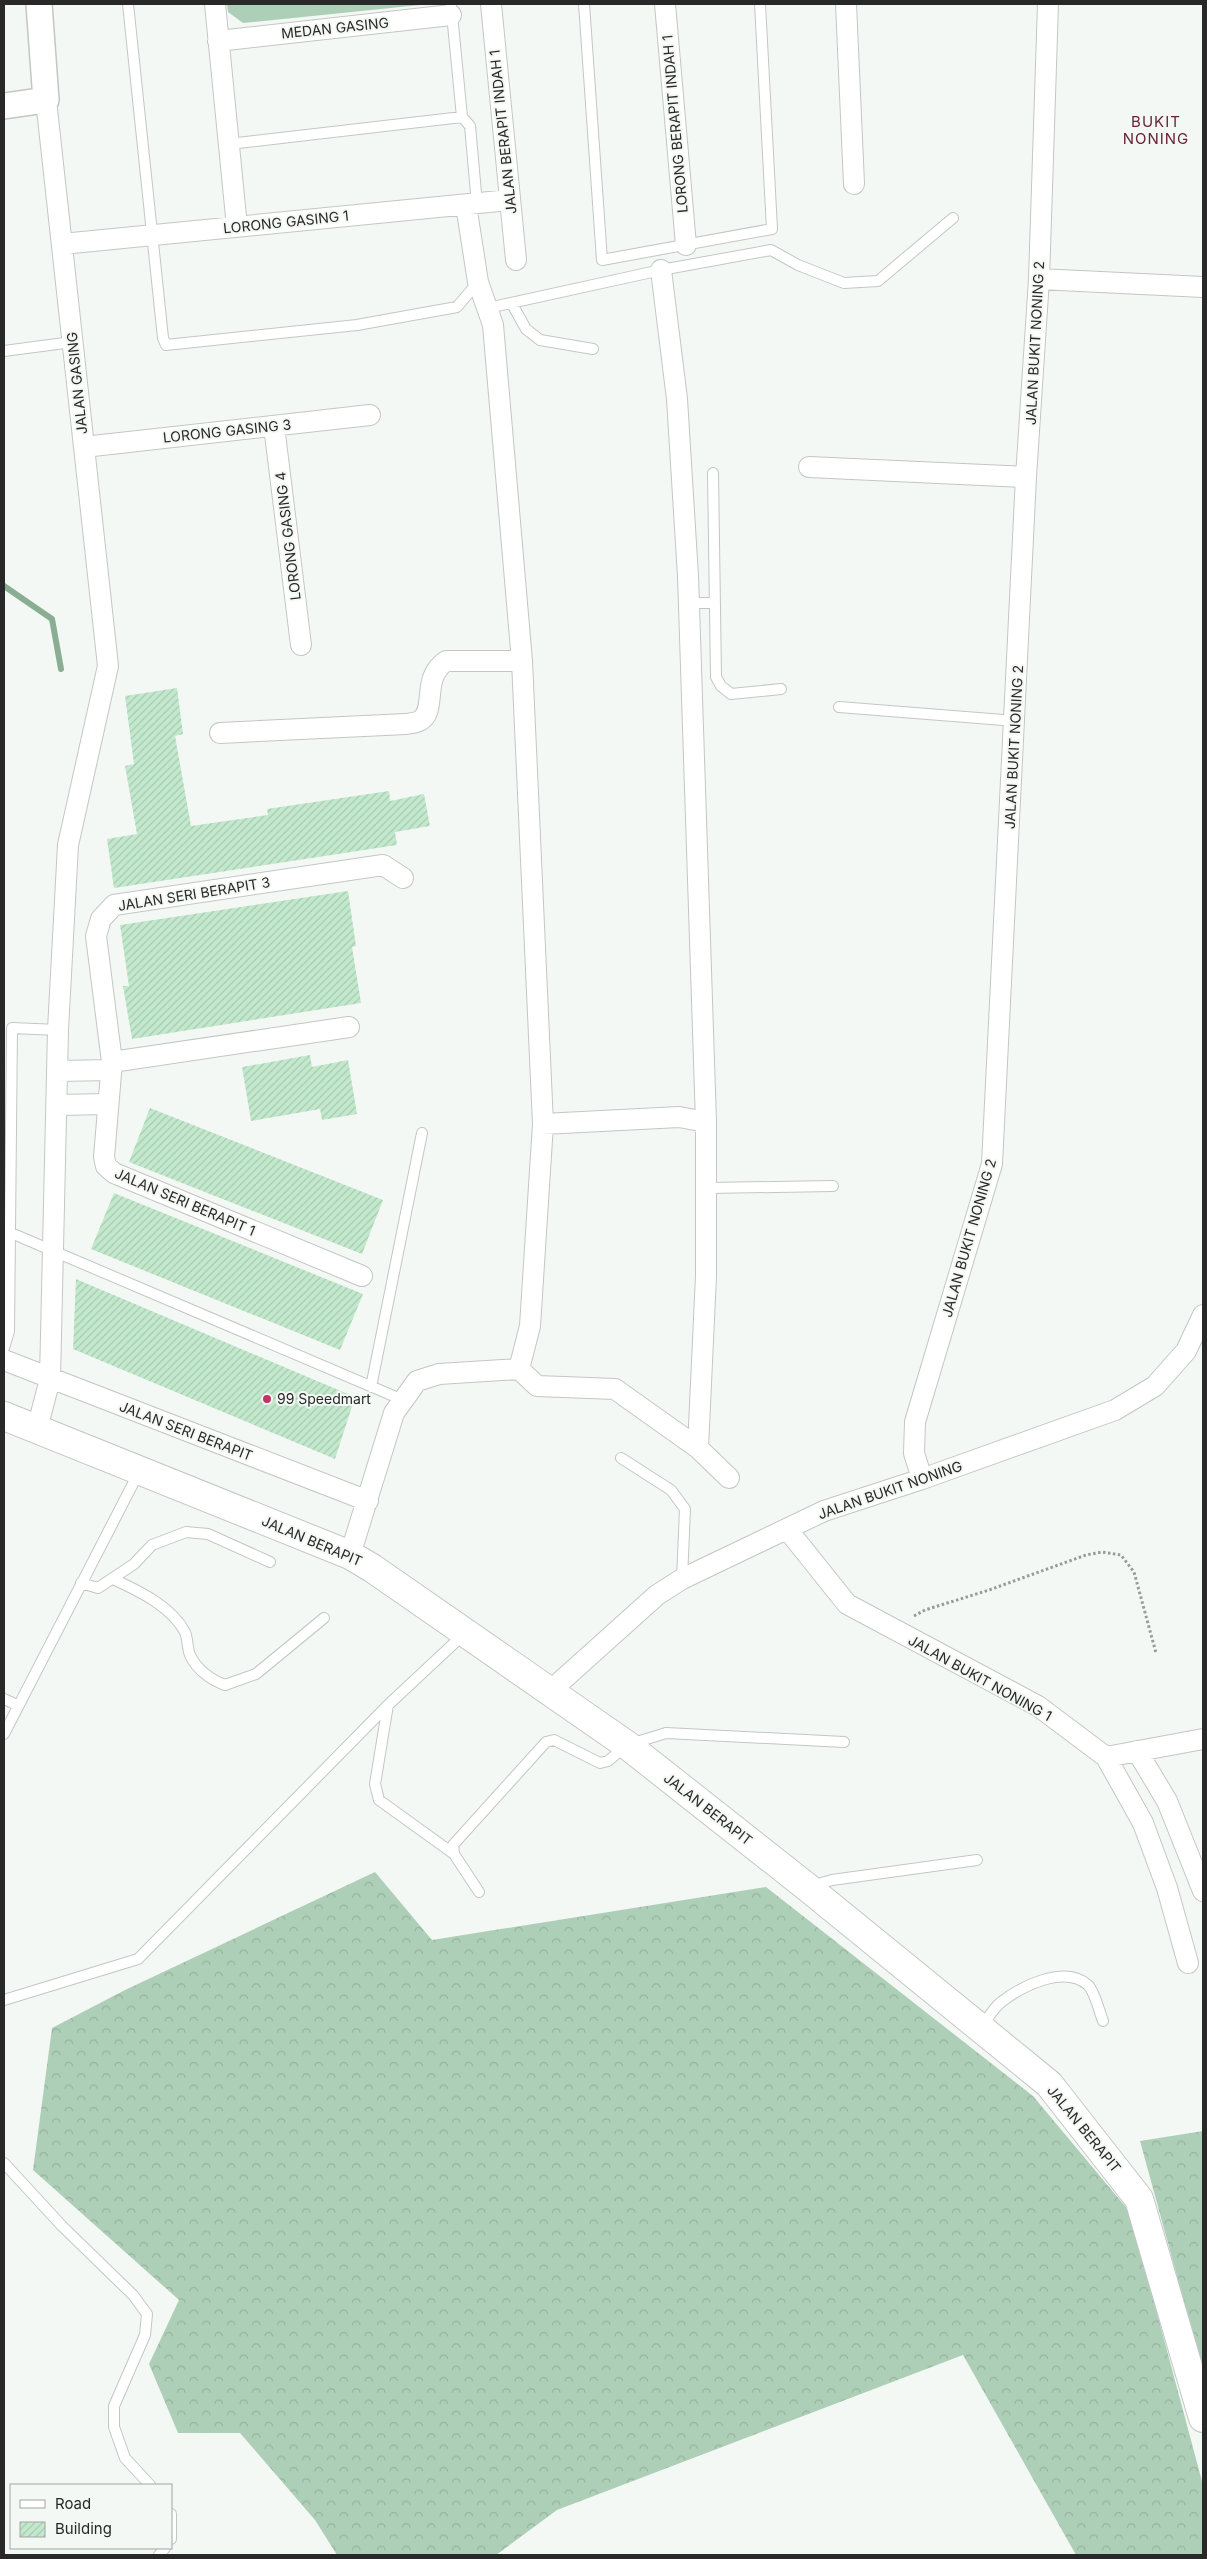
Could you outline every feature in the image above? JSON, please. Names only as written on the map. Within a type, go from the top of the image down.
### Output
[{"type":"main road","name":"JALAN BERAPIT","points":[[4,1416],[350,1555],[627,1745],[807,1887],[1049,2084],[1139,2198],[1203,2418]]},
{"type":"street","points":[[4,106],[46,100],[39,4]]},
{"type":"street","points":[[215,4],[237,227]]},
{"type":"street","name":"JALAN BERAPIT INDAH 1","points":[[491,4],[516,260]]},
{"type":"street","name":"LORONG BERAPIT INDAH 1","points":[[665,4],[686,245]]},
{"type":"street","points":[[846,4],[854,184]]},
{"type":"street","name":"JALAN BUKIT NONING 2","points":[[922,1479],[914,1453],[915,1422],[992,1164],[1016,721],[1026,477],[1039,279],[1048,4]]},
{"type":"street","name":"MEDAN GASING","points":[[218,41],[451,9]]},
{"type":"street","name":"JALAN GASING","points":[[37,1429],[50,1379],[58,1030],[68,845],[108,666],[46,100]]},
{"type":"street","name":"LORONG GASING 1","points":[[62,244],[510,200]]},
{"type":"street","points":[[471,204],[478,282],[493,325],[522,661],[543,1124],[530,1326],[519,1369]]},
{"type":"street","points":[[662,270],[677,399],[689,603],[706,1122],[708,1188],[706,1276],[698,1448]]},
{"type":"street","points":[[1039,279],[1203,287]]},
{"type":"street","name":"LORONG GASING 3","points":[[84,447],[370,415]]},
{"type":"street","name":"LORONG GASING 4","points":[[274,426],[301,645]]},
{"type":"street","points":[[809,467],[1026,477]]},
{"type":"street","points":[[220,734],[406,724],[420,721],[427,714],[432,676],[437,667],[446,661],[522,661]]},
{"type":"street","name":"JALAN SERI BERAPIT 3","points":[[112,1066],[96,936],[101,919],[114,905],[383,866],[403,878]]},
{"type":"street","points":[[58,1071],[112,1066],[349,1027]]},
{"type":"street","name":"JALAN SERI BERAPIT 1","points":[[112,1066],[107,1104],[104,1157],[106,1166],[114,1173],[362,1276]]},
{"type":"street","points":[[57,1105],[107,1104]]},
{"type":"street","points":[[543,1124],[679,1117],[706,1122]]},
{"type":"street","name":"JALAN BUKIT NONING","points":[[549,1692],[657,1595],[682,1578],[824,1511],[922,1479],[1115,1410],[1155,1386],[1186,1351],[1203,1315]]},
{"type":"street","name":"JALAN SERI BERAPIT","points":[[4,1360],[368,1501]]},
{"type":"street","points":[[350,1555],[394,1413],[417,1382],[439,1374],[519,1369],[537,1386],[615,1389],[698,1448],[729,1478]]},
{"type":"street","name":"JALAN BUKIT NONING 1","points":[[787,1529],[847,1604],[1038,1706],[1106,1756]]},
{"type":"street","points":[[1188,1963],[1167,1888],[1144,1823],[1106,1756],[1203,1739]]},
{"type":"street","points":[[1137,1750],[1167,1801],[1203,1891]]},
{"type":"lane","points":[[128,4],[163,338],[166,345],[358,325],[457,307],[478,282]]},
{"type":"lane","points":[[584,4],[602,260],[772,229],[760,4]]},
{"type":"lane","points":[[451,9],[462,117],[470,126],[471,204]]},
{"type":"lane","points":[[229,144],[462,117]]},
{"type":"lane","points":[[488,308],[662,270],[771,250],[798,265],[844,283],[878,281],[953,218]]},
{"type":"lane","points":[[512,304],[526,330],[540,340],[593,349]]},
{"type":"lane","points":[[4,351],[72,342]]},
{"type":"lane","points":[[713,473],[716,677],[721,686],[731,694],[782,689]]},
{"type":"lane","points":[[689,603],[715,603]]},
{"type":"lane","points":[[839,707],[1016,721]]},
{"type":"lane","points":[[4,1348],[9,1331],[7,1231],[12,1028],[58,1030]]},
{"type":"lane","points":[[371,1387],[422,1133]]},
{"type":"lane","points":[[708,1188],[833,1186]]},
{"type":"lane","points":[[7,1231],[403,1400]]},
{"type":"lane","points":[[621,1458],[671,1490],[685,1509],[682,1578]]},
{"type":"lane","points":[[4,1734],[17,1705],[140,1471]]},
{"type":"lane","points":[[81,1583],[98,1588],[113,1580],[134,1564],[152,1545],[186,1532],[208,1534],[270,1562]]},
{"type":"lane","points":[[113,1580],[141,1592],[173,1616],[186,1633],[190,1655],[199,1667],[213,1681],[225,1685],[256,1674],[324,1618]]},
{"type":"lane","points":[[4,2000],[138,1959],[388,1705],[465,1633]]},
{"type":"lane","points":[[4,1699],[17,1705]]},
{"type":"lane","points":[[388,1705],[375,1784],[379,1800],[454,1854],[478,1892]]},
{"type":"lane","points":[[454,1854],[453,1845],[546,1742],[554,1740],[600,1763],[608,1761],[627,1745],[666,1733],[844,1742]]},
{"type":"lane","points":[[807,1887],[832,1880],[977,1860]]},
{"type":"lane","points":[[980,2028],[1000,2004],[1037,1981],[1057,1976],[1077,1979],[1089,1986],[1103,2021]]},
{"type":"lane","points":[[4,2163],[62,2226],[133,2295],[146,2314],[145,2336],[114,2406],[114,2427],[125,2458],[149,2484]]},
{"type":"path","points":[[891,1628],[925,1610],[989,1590],[1086,1555],[1102,1552],[1121,1555],[1134,1572],[1156,1653]]},
{"type":"green space","points":[[227,4],[430,4],[243,23],[228,12]]},
{"type":"green space","points":[[375,1872],[432,1940],[766,1887],[1033,2096],[1130,2212],[1203,2485],[1203,2555],[1076,2555],[963,2355],[557,2510],[496,2555],[337,2555],[315,2520],[240,2433],[178,2433],[149,2364],[179,2300],[33,2170],[52,2028],[125,1990]]},
{"type":"green space","points":[[1203,2131],[1203,2371],[1140,2141]]},
{"type":"building","points":[[177,688],[183,734],[175,736],[191,826],[268,815],[267,809],[389,791],[390,801],[424,794],[430,826],[395,832],[397,845],[114,888],[107,839],[137,834],[125,766],[134,764],[125,696]]},
{"type":"building","points":[[348,891],[356,946],[352,947],[361,1003],[132,1039],[123,986],[129,986],[120,925]]},
{"type":"building","points":[[310,1055],[312,1067],[348,1060],[357,1114],[322,1120],[320,1109],[251,1121],[242,1067]]},
{"type":"building","points":[[150,1108],[383,1200],[362,1254],[129,1162]]},
{"type":"building","points":[[114,1193],[363,1294],[340,1350],[91,1249]]},
{"type":"building","points":[[76,1279],[355,1397],[335,1459],[73,1349]]},
{"type":"waterway","points":[[4,586],[52,619],[61,669]]},
{"type":"place","name":"99 Speedmart","points":[[267,1399]]},
{"type":"district","name":"BUKIT NONING","points":[[1156,130]]}]
